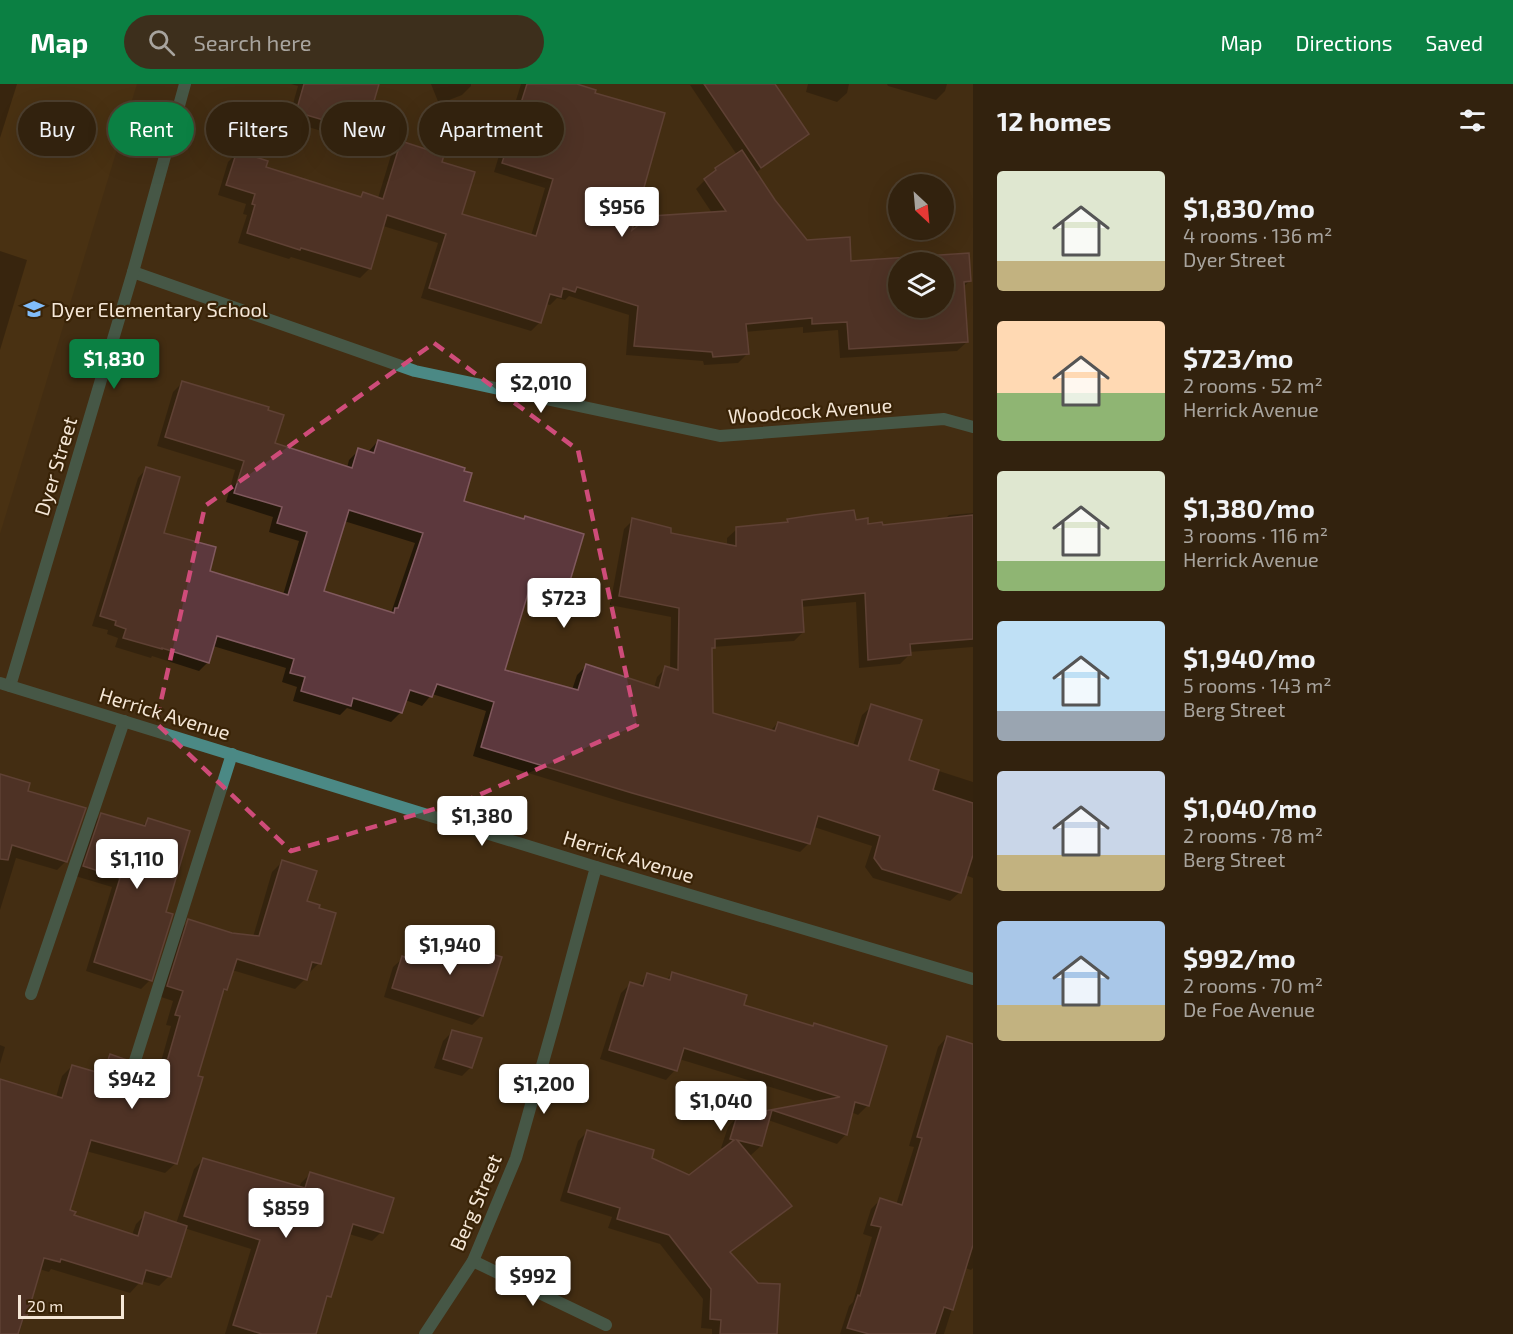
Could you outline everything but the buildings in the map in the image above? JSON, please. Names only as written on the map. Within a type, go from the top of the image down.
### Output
[{"type":"street","name":"Dyer Street","points":[[5,684],[133,272],[185,84]]},
{"type":"street","name":"Woodcock Avenue","points":[[133,272],[415,371],[720,436],[944,419],[973,427]]},
{"type":"street","name":"Herrick Avenue","points":[[5,684],[596,867],[973,979]]},
{"type":"street","points":[[31,994],[124,721]]},
{"type":"street","points":[[134,1064],[232,754]]},
{"type":"street","name":"Berg Street","points":[[425,1334],[473,1262],[516,1158],[596,867]]},
{"type":"street","points":[[473,1262],[606,1325]]},
{"type":"highlighted area","points":[[434,343],[578,450],[637,725],[472,798],[291,851],[156,723],[205,506]]},
{"type":"shaded area","name":"Dyer Elementary School","points":[[0,84],[137,84],[132,102],[108,102],[108,156],[115,156],[0,534]]},
{"type":"place","name":"Dyer Elementary School","points":[[34,309]]}]
